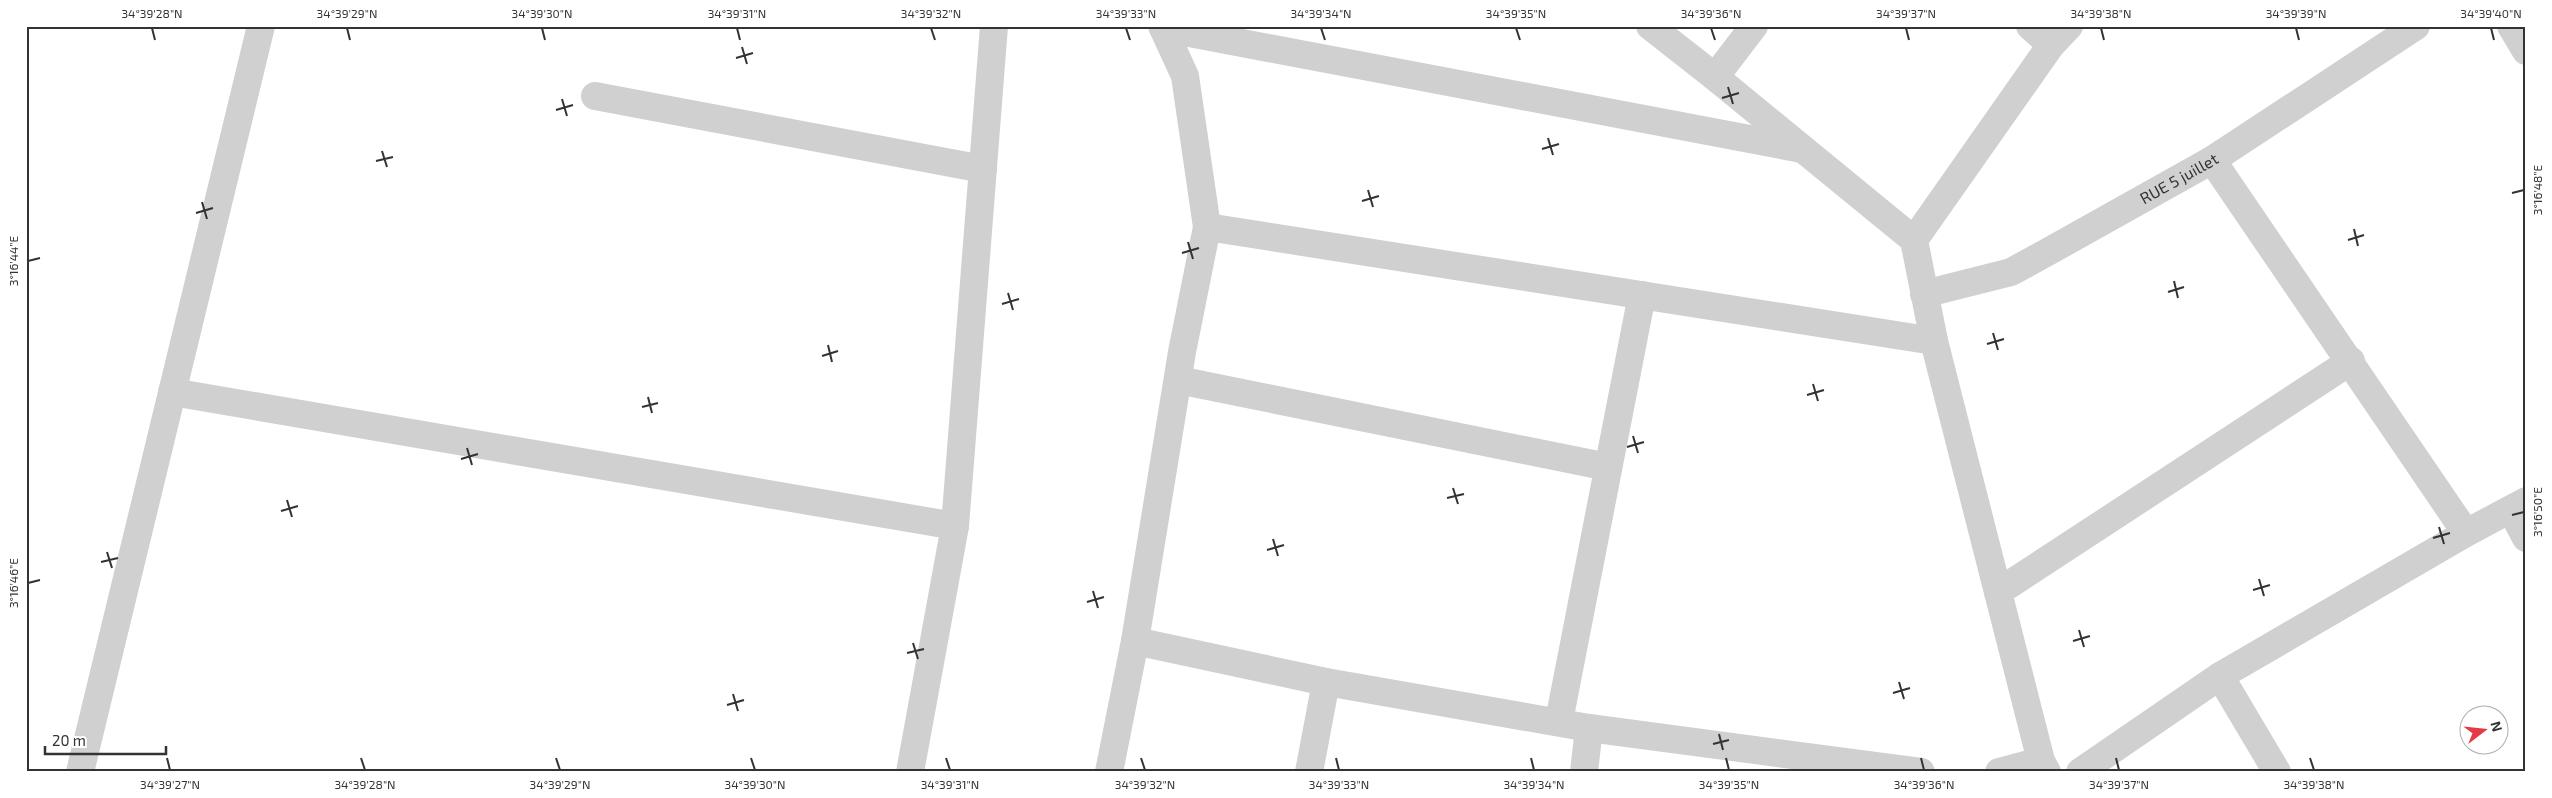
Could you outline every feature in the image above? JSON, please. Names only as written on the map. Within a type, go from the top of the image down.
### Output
[{"type":"street","points":[[80,772],[261,26]]},
{"type":"street","points":[[910,772],[955,526],[994,26]]},
{"type":"street","points":[[1650,26],[1716,77],[1914,240],[1934,341],[2044,766],[1999,772]]},
{"type":"street","points":[[1716,77],[1754,26]]},
{"type":"street","points":[[1914,240],[2060,36],[2030,26]]},
{"type":"street","name":"RUE 5 juillet","points":[[1924,294],[2011,272],[2212,160],[2416,26]]},
{"type":"street","points":[[2511,26],[2526,51]]},
{"type":"street","points":[[1162,27],[1802,149]]},
{"type":"street","points":[[1108,772],[1135,641],[1178,380],[1207,226],[1185,76],[1162,27]]},
{"type":"street","points":[[595,96],[983,169]]},
{"type":"street","points":[[2212,160],[2351,361],[2466,533]]},
{"type":"street","points":[[1207,226],[1934,341]]},
{"type":"street","points":[[1559,722],[1642,295]]},
{"type":"street","points":[[1998,592],[2351,361]]},
{"type":"street","points":[[1178,380],[1608,467]]},
{"type":"street","points":[[172,392],[955,526]]},
{"type":"street","points":[[2080,772],[2220,676],[2466,533],[2518,506],[2526,538]]},
{"type":"street","points":[[1135,641],[1326,682],[1588,728],[1921,772]]},
{"type":"street","points":[[2220,676],[2277,772]]},
{"type":"street","points":[[1309,772],[1326,682]]},
{"type":"street","points":[[1584,772],[1588,728]]}]
